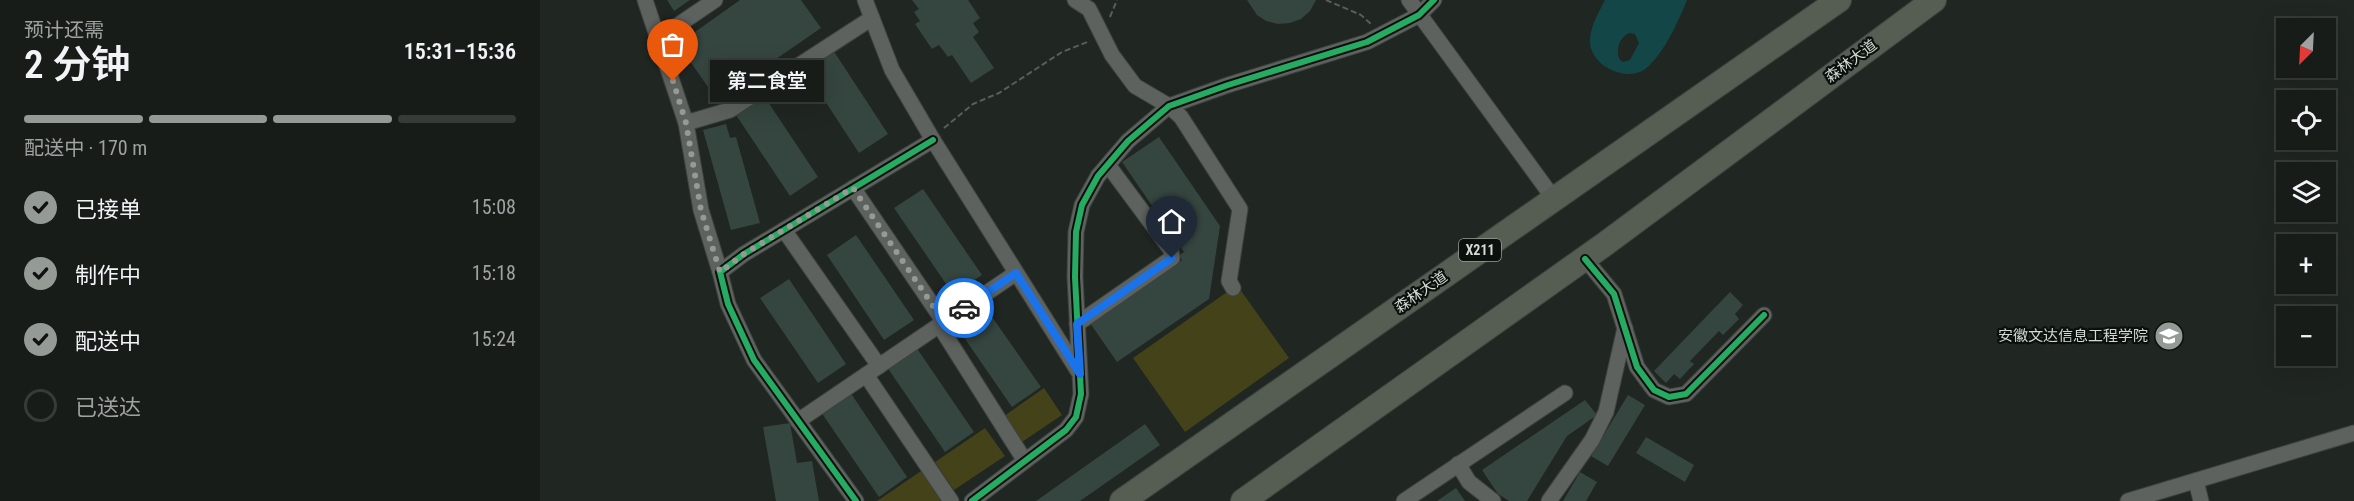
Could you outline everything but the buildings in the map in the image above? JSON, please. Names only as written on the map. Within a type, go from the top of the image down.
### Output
[{"type":"main road","name":"森林大道","points":[[1122,501],[1839,0]]},
{"type":"main road","name":"森林大道","points":[[1255,497],[1585,259],[1934,0]]},
{"type":"street","points":[[645,0],[686,123],[701,210],[728,304],[754,360],[856,501]]},
{"type":"street","points":[[659,38],[715,0]]},
{"type":"street","points":[[865,0],[892,70],[931,138],[1080,374]]},
{"type":"street","points":[[1075,0],[1089,9],[1112,55],[1135,86],[1169,106],[1181,117],[1240,209],[1229,281],[1233,288]]},
{"type":"street","points":[[1409,0],[1554,199]]},
{"type":"street","points":[[972,501],[1066,430],[1076,417],[1081,394],[1075,277],[1078,223],[1082,205],[1098,176],[1128,141],[1169,106],[1228,85],[1367,42],[1419,15],[1434,0]]},
{"type":"street","points":[[686,123],[730,111],[872,18]]},
{"type":"street","points":[[720,272],[931,138]]},
{"type":"street","points":[[1077,324],[1172,258],[1171,250],[1108,165]]},
{"type":"street","points":[[853,188],[942,323],[1025,461]]},
{"type":"street","points":[[784,230],[873,370],[951,501]]},
{"type":"street","points":[[1585,259],[1614,294],[1626,325],[1637,367],[1654,390],[1669,397],[1686,394],[1764,315]]},
{"type":"street","points":[[798,421],[1016,273]]},
{"type":"street","points":[[1549,501],[1592,440],[1606,412],[1626,325]]},
{"type":"street","points":[[1404,501],[1565,393]]},
{"type":"street","points":[[2128,501],[2354,434]]},
{"type":"street","points":[[1458,464],[1469,482],[1493,501]]},
{"type":"street","points":[[2196,481],[2201,501]]},
{"type":"path","points":[[931,138],[950,126],[973,104],[999,93],[1046,61],[1102,32],[1117,0]]},
{"type":"path","points":[[1326,0],[1360,15],[1383,34]]},
{"type":"shaded area","points":[[1237,285],[1289,358],[1185,432],[1133,358]]},
{"type":"shaded area","points":[[1044,388],[1062,415],[1022,442],[1004,416]]},
{"type":"shaded area","points":[[985,428],[1005,456],[954,490],[935,462]]},
{"type":"shaded area","points":[[924,469],[944,498],[940,501],[877,501]]},
{"type":"water","points":[[1605,0],[1687,0],[1662,51],[1647,67],[1632,74],[1606,67],[1599,62],[1591,47],[1592,29]],"holes":[[[1635,34],[1639,43],[1630,60],[1623,62],[1618,52],[1619,45],[1626,35]]]},
{"type":"cycle path","points":[[972,501],[1066,430],[1076,417],[1081,394],[1075,277],[1076,232],[1082,205],[1098,176],[1128,141],[1169,106],[1228,85],[1367,42],[1419,15],[1434,0]]},
{"type":"cycle path","points":[[856,501],[754,360],[728,304],[720,272],[744,254],[933,140]]},
{"type":"cycle path","points":[[1585,259],[1614,294],[1637,367],[1654,390],[1669,397],[1686,394],[1764,315]]},
{"type":"way so far","points":[[673,81],[686,123],[701,210],[720,272],[744,254],[853,188],[944,322],[964,308]]},
{"type":"place","name":"第二食堂","points":[[673,81]]},
{"type":"place","name":"安徽文达信息工程学院","points":[[2169,336]]},
{"type":"route","points":[[964,308],[1016,273],[1080,374],[1077,324],[1172,258]]}]
